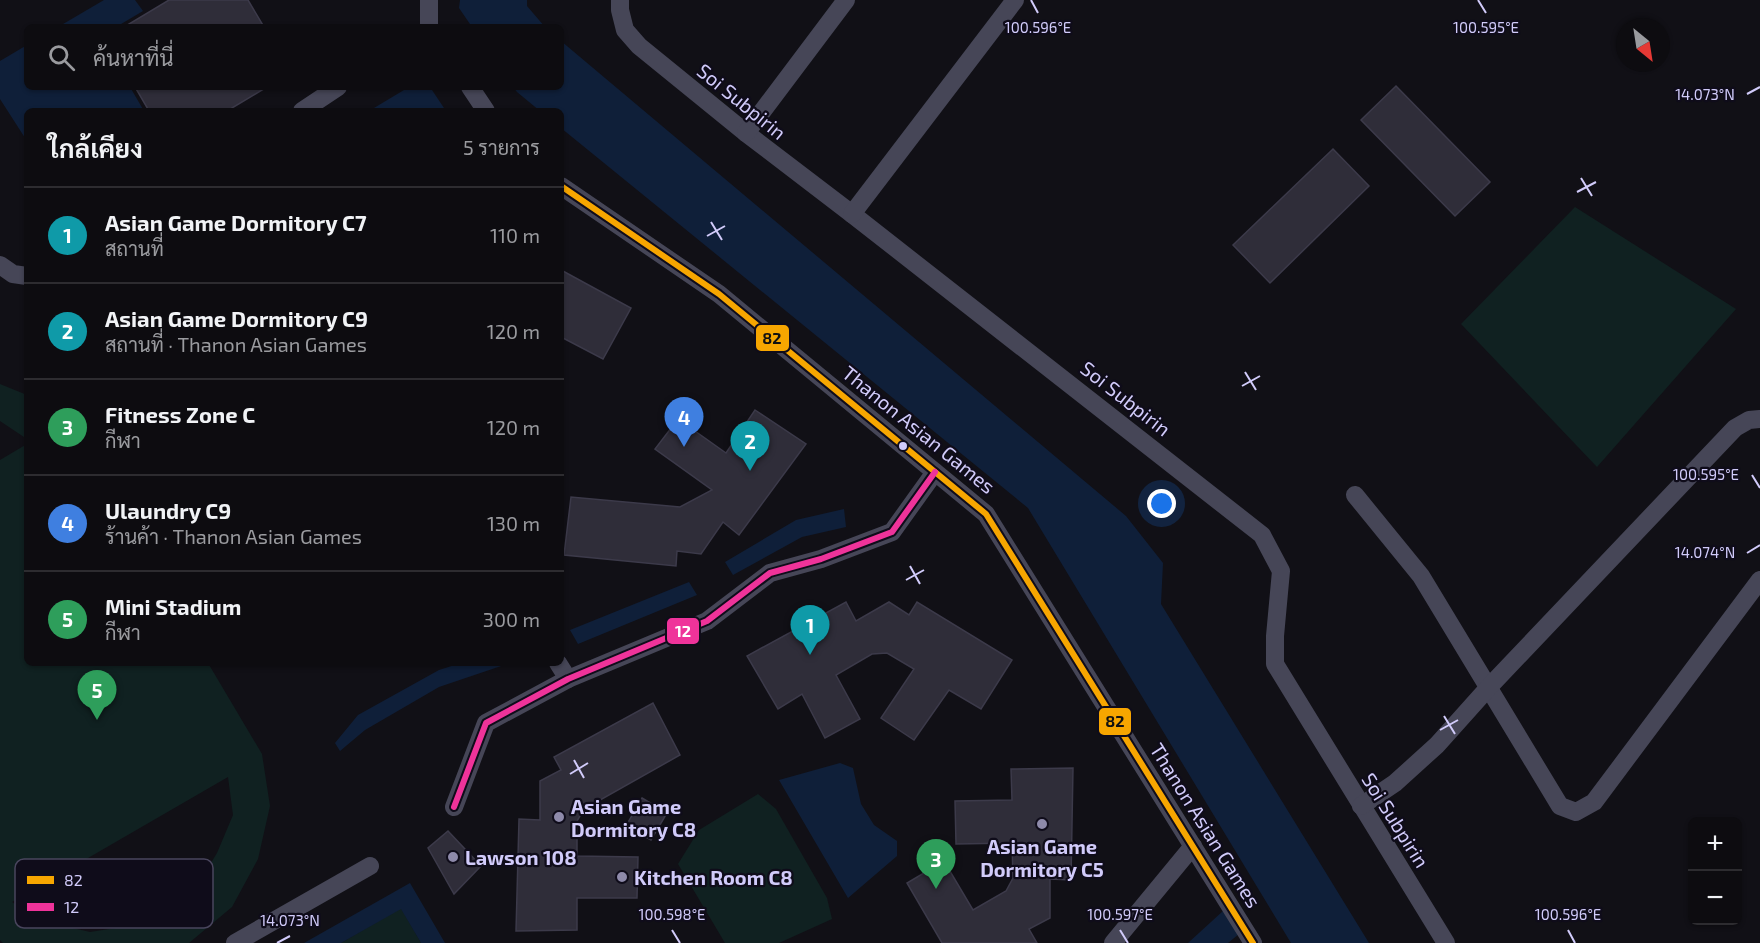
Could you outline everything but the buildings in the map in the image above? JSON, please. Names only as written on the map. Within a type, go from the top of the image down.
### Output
[{"type":"street","points":[[429,0],[429,24]]},
{"type":"street","name":"Soi Subpirin","points":[[620,0],[625,30],[639,46],[746,133],[1263,535],[1281,571],[1275,636],[1275,664],[1446,943]]},
{"type":"street","points":[[746,133],[846,0]]},
{"type":"street","points":[[852,214],[1015,0]]},
{"type":"street","points":[[306,108],[334,90]]},
{"type":"street","points":[[472,90],[484,108]]},
{"type":"street","name":"Thanon Asian Games","points":[[564,188],[719,294],[986,514],[1253,943]]},
{"type":"street","points":[[0,265],[13,274],[24,276]]},
{"type":"street","points":[[1361,806],[1395,783],[1437,745],[1488,688],[1735,428],[1749,420],[1760,419]]},
{"type":"street","points":[[454,807],[486,723],[568,680],[707,621],[770,573],[821,559],[892,532],[935,472]]},
{"type":"street","points":[[1354,495],[1421,576],[1560,806],[1576,812],[1594,802],[1760,580]]},
{"type":"street","points":[[560,666],[568,680]]},
{"type":"street","points":[[1113,943],[1193,846]]},
{"type":"street","points":[[236,943],[370,866]]},
{"type":"shaded area","points":[[1575,207],[1736,309],[1597,467],[1461,324]]},
{"type":"shaded area","points":[[0,384],[24,394],[24,437],[0,421]]},
{"type":"shaded area","points":[[24,446],[24,666],[210,666],[262,754],[270,806],[258,859],[232,907],[213,923],[213,860],[233,815],[228,777],[86,859],[15,859],[15,900],[12,902],[15,904],[15,928],[73,928],[90,932],[115,928],[207,928],[189,943],[3,943],[0,940],[0,460]]},
{"type":"shaded area","points":[[758,794],[776,809],[827,898],[832,919],[779,943],[725,943],[678,864],[699,830]]},
{"type":"shaded area","points":[[401,908],[421,943],[341,943]]},
{"type":"water","points":[[104,0],[135,0],[143,11],[121,24],[63,24]]},
{"type":"water","points":[[460,0],[527,0],[527,6],[542,24],[470,24],[459,8]]},
{"type":"water","points":[[564,44],[1126,516],[1163,563],[1161,604],[1369,943],[1291,943],[1028,508],[564,130],[564,108],[536,108],[515,90],[564,90]]},
{"type":"water","points":[[24,47],[24,90],[132,90],[142,108],[24,108],[24,136],[0,99],[0,61]]},
{"type":"water","points":[[404,90],[432,90],[444,108],[374,108]]},
{"type":"water","points":[[844,509],[846,527],[802,537],[733,575],[725,562],[796,520]]},
{"type":"water","points":[[689,582],[697,595],[578,644],[570,630]]},
{"type":"water","points":[[452,666],[501,666],[439,687],[365,730],[340,751],[335,743],[358,715],[439,670]]},
{"type":"water","points":[[840,763],[853,768],[861,804],[874,825],[897,841],[897,856],[848,898],[779,780]]},
{"type":"water","points":[[410,883],[445,943],[421,943],[401,909],[341,943],[304,943]]},
{"type":"water","points":[[1223,911],[1239,934],[1228,943],[1188,943]]},
{"type":"transit line","name":"82","points":[[564,188],[719,294],[986,514],[1253,943]]},
{"type":"transit line","name":"12","points":[[454,807],[486,723],[568,679],[707,621],[770,573],[821,559],[892,532],[935,472]]},
{"type":"place","name":"Ulaundry C9","points":[[684,447]]},
{"type":"place","name":"Asian Game Dormitory C9","points":[[750,471]]},
{"type":"place","name":"Asian Game Dormitory C7","points":[[810,655]]},
{"type":"place","name":"Mini Stadium","points":[[97,720]]},
{"type":"place","name":"Asian Game Dormitory C8","points":[[559,817]]},
{"type":"place","name":"Asian Game Dormitory C5","points":[[1042,824]]},
{"type":"place","name":"Lawson 108","points":[[453,857]]},
{"type":"place","name":"Kitchen Room C8","points":[[622,877]]},
{"type":"place","name":"Fitness Zone C","points":[[936,889]]}]
